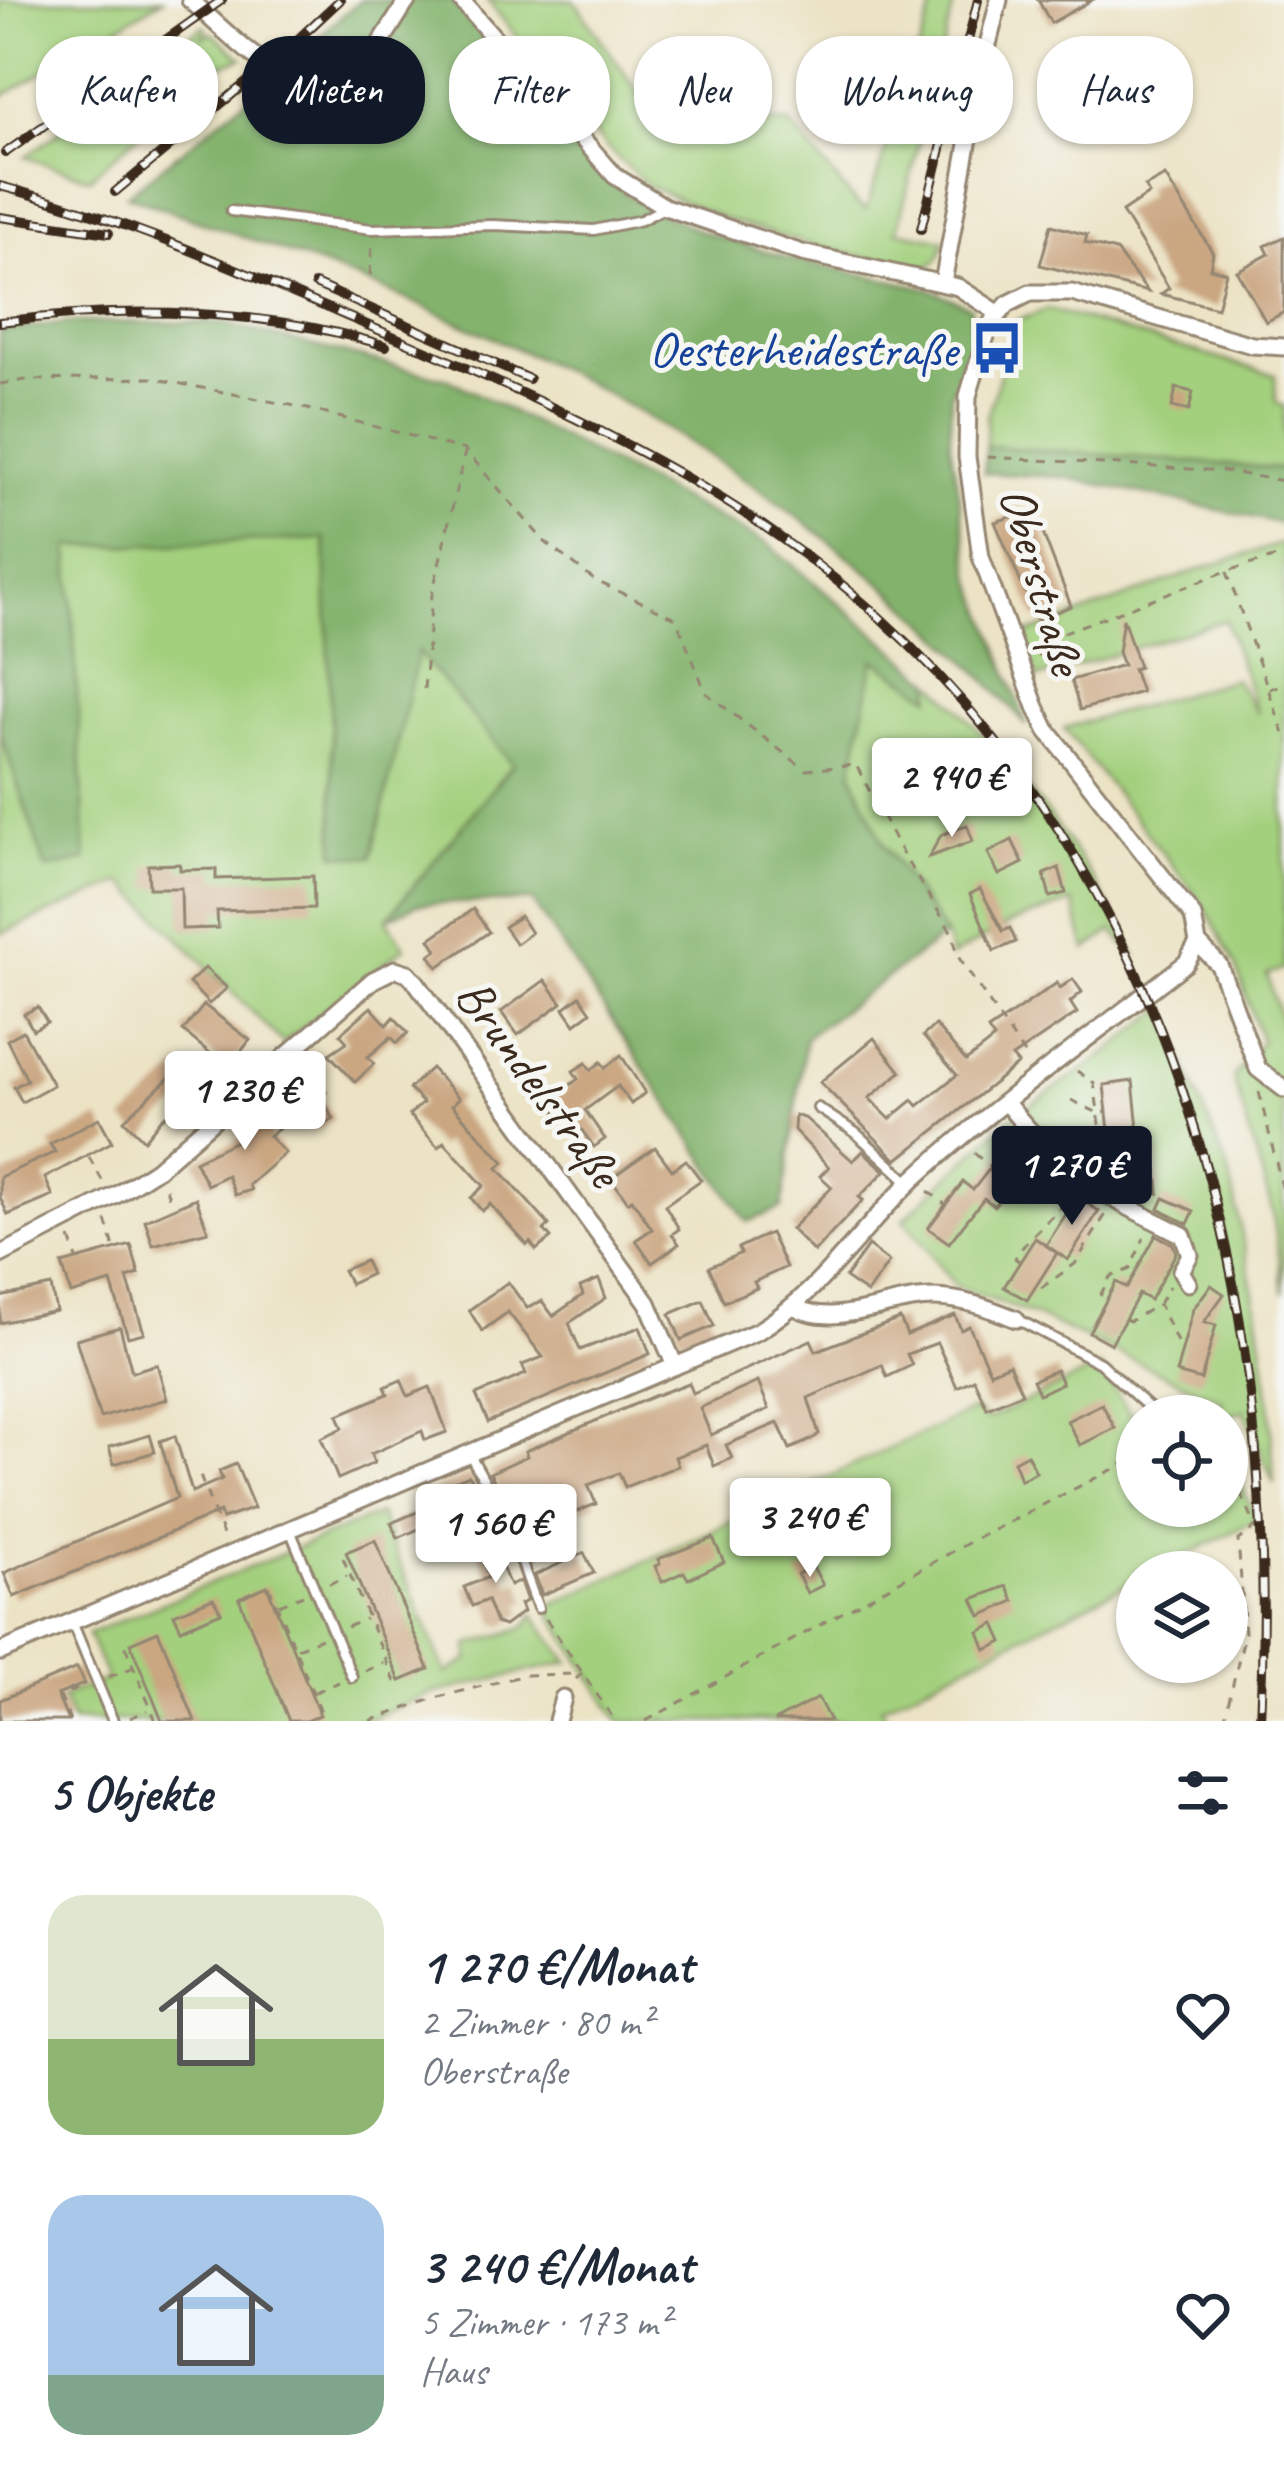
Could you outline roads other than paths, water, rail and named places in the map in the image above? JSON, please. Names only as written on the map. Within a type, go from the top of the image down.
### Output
[{"type":"street","points":[[190,0],[282,77],[311,84],[339,80],[364,63],[407,0]]},
{"type":"street","points":[[461,0],[615,176],[666,208],[802,253],[958,287],[998,313],[1030,293],[1072,293],[1252,345],[1284,347]]},
{"type":"street","points":[[944,283],[980,77],[999,0]]},
{"type":"street","name":"Oberstraße","points":[[998,313],[983,342],[968,396],[967,457],[981,557],[1022,674],[1047,730],[1193,916],[1198,943],[1219,964],[1258,1069],[1284,1089]]},
{"type":"street","points":[[0,1652],[758,1331],[793,1306],[912,1181],[1186,963],[1198,943]]},
{"type":"street","name":"Brundelstraße","points":[[0,1255],[106,1200],[173,1156],[373,980],[395,969],[408,973],[648,1303],[675,1366]]},
{"type":"street","points":[[1006,1103],[1052,1157],[1079,1180],[1187,1240],[1190,1256],[1181,1271],[1188,1283]]},
{"type":"street","points":[[793,1306],[825,1316],[940,1298],[1016,1319]]},
{"type":"street","points":[[557,1721],[563,1698]]},
{"type":"lane","points":[[231,212],[372,229],[493,225],[594,230],[641,220],[666,208]]},
{"type":"lane","points":[[818,1108],[912,1181]]},
{"type":"lane","points":[[1016,1319],[1100,1363],[1135,1395]]},
{"type":"lane","points":[[469,1453],[506,1519],[538,1608]]},
{"type":"lane","points":[[289,1529],[352,1677]]},
{"type":"lane","points":[[72,1621],[118,1721]]},
{"type":"railway","points":[[5,153],[222,0]]},
{"type":"railway","points":[[115,192],[340,0]]},
{"type":"railway","points":[[921,229],[978,0]]},
{"type":"railway","points":[[0,186],[143,232],[282,288],[530,397],[682,475],[778,536],[909,645],[1017,770],[1104,908],[1171,1057],[1218,1215],[1248,1380],[1262,1550],[1260,1721]]},
{"type":"railway","points":[[0,217],[109,233]]},
{"type":"railway","points":[[315,284],[529,379]]},
{"type":"railway","points":[[0,322],[96,314],[243,317],[386,346]]},
{"type":"place","name":"Oesterheidestraße","points":[[997,348]]}]
